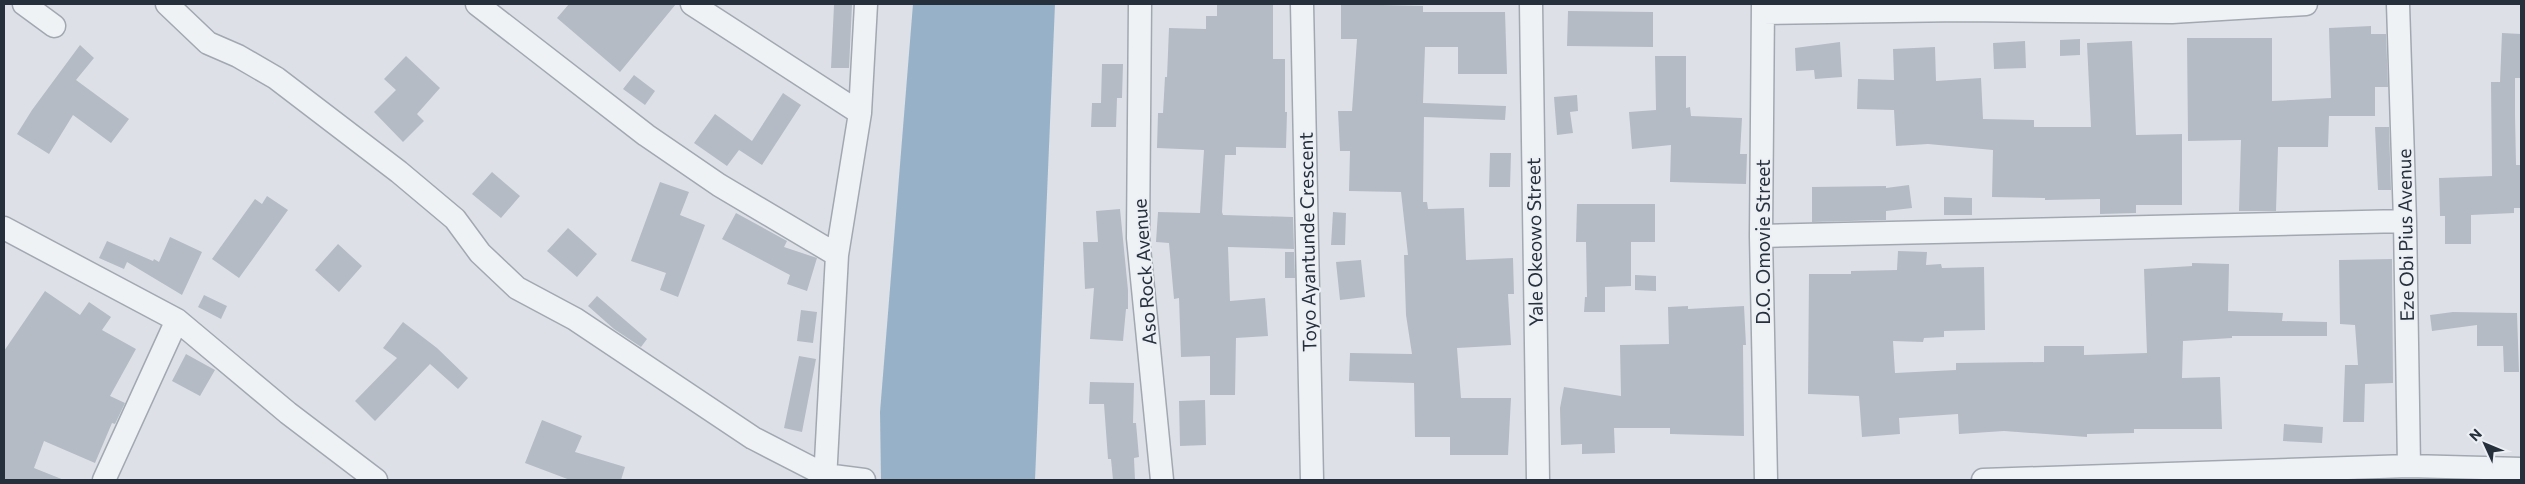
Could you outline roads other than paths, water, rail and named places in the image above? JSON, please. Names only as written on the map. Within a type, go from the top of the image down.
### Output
[{"type":"street","points":[[24,4],[54,26]]},
{"type":"street","points":[[167,4],[208,43],[238,56],[276,78],[399,172],[455,219],[480,253],[517,288],[575,319],[753,438],[825,478],[864,480]]},
{"type":"street","points":[[477,4],[646,135],[719,185],[837,255]]},
{"type":"street","points":[[692,4],[860,113]]},
{"type":"street","points":[[825,478],[837,255],[860,113],[866,4]]},
{"type":"street","name":"Aso Rock Avenue","points":[[1140,4],[1138,238],[1162,480]]},
{"type":"street","name":"Toyo Ayantunde Crescent","points":[[1302,4],[1312,480]]},
{"type":"street","name":"Yale Okeowo Street","points":[[1531,4],[1538,480]]},
{"type":"street","points":[[1763,9],[1961,10],[2172,8],[2306,4]]},
{"type":"street","name":"Eze Obi Pius Avenue","points":[[2398,4],[2405,221],[2409,466]]},
{"type":"street","name":"D.O. Omovie Street","points":[[1763,9],[1761,236],[1766,480]]},
{"type":"street","points":[[1761,236],[2405,221]]},
{"type":"street","points":[[4,228],[176,320],[288,413],[376,480]]},
{"type":"street","points":[[104,480],[176,320]]},
{"type":"street","points":[[1983,480],[2409,466],[2521,469]]},
{"type":"water","points":[[913,4],[1055,4],[1035,480],[881,480],[880,412]]}]
